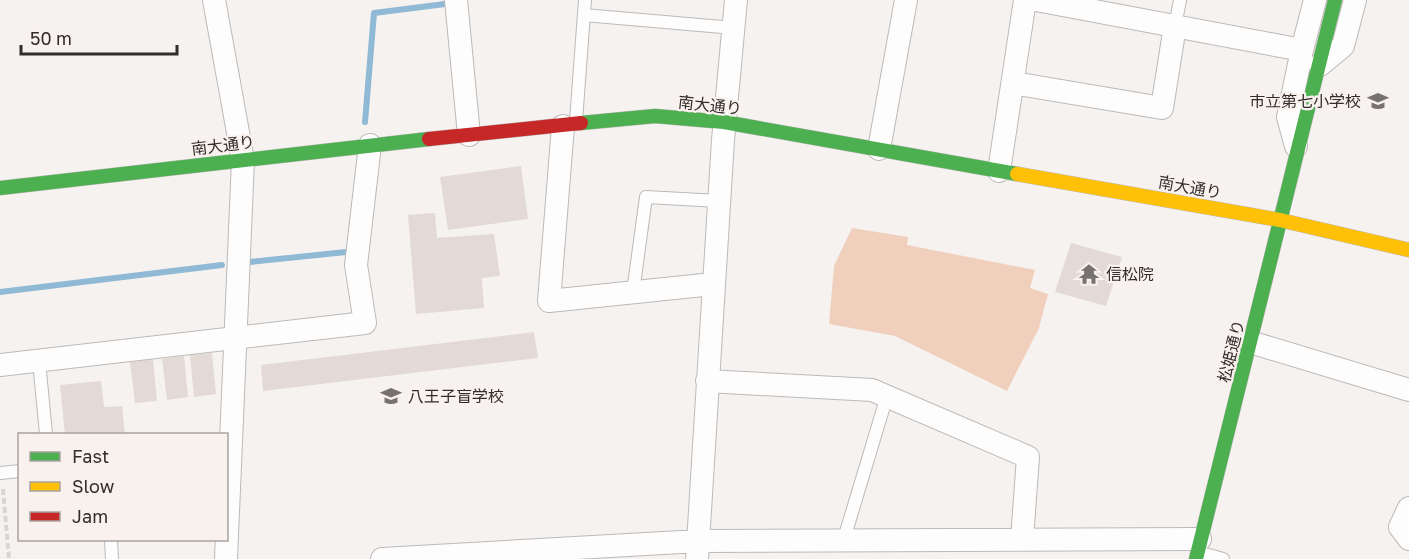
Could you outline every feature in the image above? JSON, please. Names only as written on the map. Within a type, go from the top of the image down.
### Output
[{"type":"street","points":[[214,0],[243,160],[228,489]]},
{"type":"street","points":[[456,0],[470,135]]},
{"type":"street","points":[[698,550],[724,122],[736,0]]},
{"type":"street","points":[[879,149],[906,0]]},
{"type":"street","points":[[999,171],[1025,0]]},
{"type":"street","points":[[1036,0],[1302,50]]},
{"type":"street","points":[[1297,151],[1288,117],[1315,0]]},
{"type":"street","name":"松姫通り","points":[[1198,550],[1335,0]]},
{"type":"street","points":[[1320,66],[1343,46],[1355,0]]},
{"type":"street","points":[[1013,83],[1162,108],[1175,26]]},
{"type":"street","name":"南大通り","points":[[0,188],[370,145],[655,116],[724,122],[1280,220],[1409,250]]},
{"type":"street","points":[[570,124],[549,301],[713,284]]},
{"type":"street","points":[[0,365],[365,322],[356,265],[370,145]]},
{"type":"street","points":[[1250,342],[1409,390]]},
{"type":"street","points":[[707,381],[872,390],[1028,457],[1022,539]]},
{"type":"street","points":[[1409,508],[1400,527],[1409,539]]},
{"type":"street","points":[[382,559],[698,550],[843,542],[1022,539],[1198,550]]},
{"type":"street","points":[[226,559],[227,541]]},
{"type":"lane","points":[[570,124],[585,0]]},
{"type":"lane","points":[[1175,26],[1180,0]]},
{"type":"lane","points":[[584,15],[734,28]]},
{"type":"lane","points":[[633,292],[646,197],[719,201]]},
{"type":"lane","points":[[39,361],[46,433]]},
{"type":"lane","points":[[843,542],[887,396]]},
{"type":"lane","points":[[1,473],[18,471]]},
{"type":"lane","points":[[111,541],[112,559]]},
{"type":"lane","points":[[1198,550],[1222,559]]},
{"type":"path","points":[[1,473],[9,559]]},
{"type":"shaded area","points":[[852,228],[908,237],[907,245],[1035,270],[1030,288],[1048,294],[1039,328],[1007,391],[895,336],[829,324],[834,266]]},
{"type":"building","points":[[521,166],[528,219],[448,230],[440,177]]},
{"type":"building","points":[[435,213],[437,238],[494,234],[500,276],[482,278],[484,308],[416,314],[408,215]]},
{"type":"building","name":"信松院","points":[[1071,243],[1122,257],[1106,306],[1055,292]]},
{"type":"building","points":[[534,332],[538,358],[263,391],[261,365]]},
{"type":"building","points":[[212,353],[216,394],[194,397],[190,355]]},
{"type":"building","points":[[184,356],[188,397],[167,400],[162,359]]},
{"type":"building","points":[[153,359],[157,401],[135,403],[130,362]]},
{"type":"building","points":[[101,381],[104,407],[122,406],[125,433],[65,433],[60,385]]},
{"type":"waterway","points":[[365,122],[374,13],[445,4]]},
{"type":"waterway","points":[[250,262],[346,252]]},
{"type":"waterway","points":[[0,292],[222,265]]},
{"type":"traffic: fast","points":[[1196,559],[1335,0]]},
{"type":"traffic: fast","points":[[581,123],[655,116],[724,122],[1017,174]]},
{"type":"traffic: fast","points":[[0,188],[429,139]]},
{"type":"traffic: slow","points":[[1017,174],[1280,220],[1409,250]]},
{"type":"traffic: jam","points":[[429,139],[581,123]]},
{"type":"place","name":"市立第七小学校","points":[[1378,101]]},
{"type":"place","name":"信松院","points":[[1089,274]]},
{"type":"place","name":"八王子盲学校","points":[[391,396]]}]
